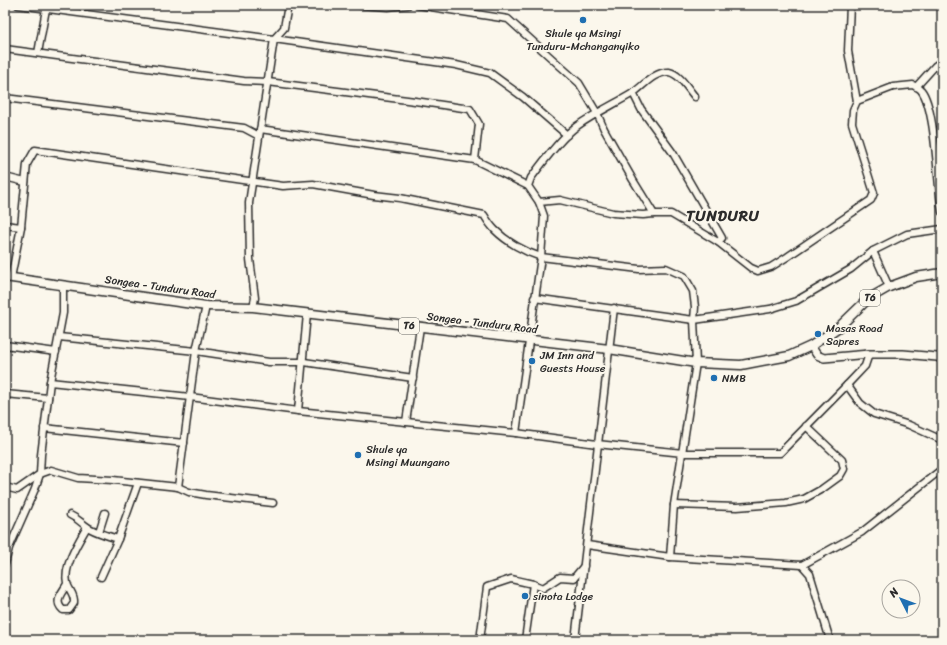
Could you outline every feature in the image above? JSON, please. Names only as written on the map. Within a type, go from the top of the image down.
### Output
[{"type":"highway","name":"T6","points":[[811,346],[839,327],[868,299],[889,287],[916,277],[942,273]]},
{"type":"highway","name":"Songea - Tunduru Road","points":[[8,278],[206,306],[253,307],[610,350],[696,363],[741,366],[789,356],[811,346]]},
{"type":"main road","points":[[811,346],[817,355],[824,358],[869,354],[903,354],[937,357],[942,359]]},
{"type":"street","points":[[18,5],[456,65],[490,73],[523,96],[567,136]]},
{"type":"street","points":[[253,307],[255,298],[250,259],[249,203],[274,39],[284,28],[288,5]]},
{"type":"street","points":[[360,5],[408,5]]},
{"type":"street","points":[[418,5],[454,8],[508,19],[579,84],[654,214]]},
{"type":"street","points":[[539,202],[560,200],[614,213],[643,215],[671,214],[718,242],[751,268],[758,271],[771,267],[787,257],[871,200],[874,193],[852,123],[853,110],[857,101],[848,51],[850,5]]},
{"type":"street","points":[[38,53],[46,9]]},
{"type":"street","points":[[5,49],[244,81],[268,82],[415,100],[470,109],[479,124],[475,160]]},
{"type":"street","points":[[916,87],[935,66],[942,61]]},
{"type":"street","points":[[528,186],[536,171],[576,127],[597,113],[634,93],[658,74],[668,72],[674,74],[684,83],[694,97]]},
{"type":"street","points":[[857,101],[893,87],[913,85],[921,91],[928,107],[934,140],[942,212]]},
{"type":"street","points":[[634,93],[641,109],[673,153],[722,238],[718,242]]},
{"type":"street","points":[[5,98],[244,128],[259,132],[475,160],[528,186],[539,202],[544,216],[541,257],[516,433]]},
{"type":"street","points":[[8,278],[21,227],[27,164],[35,150],[283,186],[313,184],[400,198],[484,215],[494,230],[530,254],[541,257],[639,269],[666,268],[684,276],[693,291],[695,307],[694,320],[696,363],[674,505],[670,557]]},
{"type":"street","points":[[5,177],[25,182]]},
{"type":"street","points":[[5,225],[21,227]]},
{"type":"street","points":[[534,298],[694,320],[770,309],[796,301],[851,269],[873,251],[907,234],[942,229]]},
{"type":"street","points":[[873,251],[889,287]]},
{"type":"street","points":[[5,564],[9,548],[40,474],[50,382],[63,313],[63,285]]},
{"type":"street","points":[[178,487],[196,351],[206,306]]},
{"type":"street","points":[[575,640],[614,308]]},
{"type":"street","points":[[298,411],[304,362],[307,314]]},
{"type":"street","points":[[406,422],[420,327]]},
{"type":"street","points":[[59,337],[196,351],[269,362],[304,362],[413,378]]},
{"type":"street","points":[[5,345],[56,352]]},
{"type":"street","points":[[50,382],[190,397],[298,411],[516,433],[597,444],[683,453],[780,453],[865,366],[869,354]]},
{"type":"street","points":[[847,386],[860,403],[874,414],[909,425],[942,440]]},
{"type":"street","points":[[5,394],[48,398]]},
{"type":"street","points":[[674,505],[737,507],[786,503],[804,498],[822,489],[840,476],[844,469],[842,460],[806,426]]},
{"type":"street","points":[[44,428],[184,443]]},
{"type":"street","points":[[587,545],[670,557],[802,566],[862,532],[942,469]]},
{"type":"street","points":[[5,487],[17,490],[40,474],[51,470],[78,478],[178,487],[189,492],[206,495],[273,502]]},
{"type":"street","points":[[101,577],[118,539],[138,483]]},
{"type":"street","points":[[99,532],[105,513]]},
{"type":"street","points":[[70,515],[99,532],[118,539]]},
{"type":"street","points":[[67,584],[67,573],[72,556],[87,526]]},
{"type":"street","points":[[480,640],[487,587],[511,579],[533,584],[542,588],[560,577],[574,578],[584,566]]},
{"type":"street","points":[[802,566],[810,574],[830,640]]},
{"type":"street","points":[[525,640],[533,584]]},
{"type":"street","points":[[936,640],[942,637]]},
{"type":"place","name":"Shule ya Msingi Tunduru-Mchanganyiko","points":[[583,20]]},
{"type":"place","name":"Masas Road Sapres","points":[[818,334]]},
{"type":"place","name":"JM Inn and Guests House","points":[[532,361]]},
{"type":"place","name":"NMB","points":[[714,378]]},
{"type":"place","name":"Shule ya Msingi Muungano","points":[[358,455]]},
{"type":"place","name":"sinota Lodge","points":[[525,596]]},
{"type":"district","name":"TUNDURU","points":[[723,216]]}]
